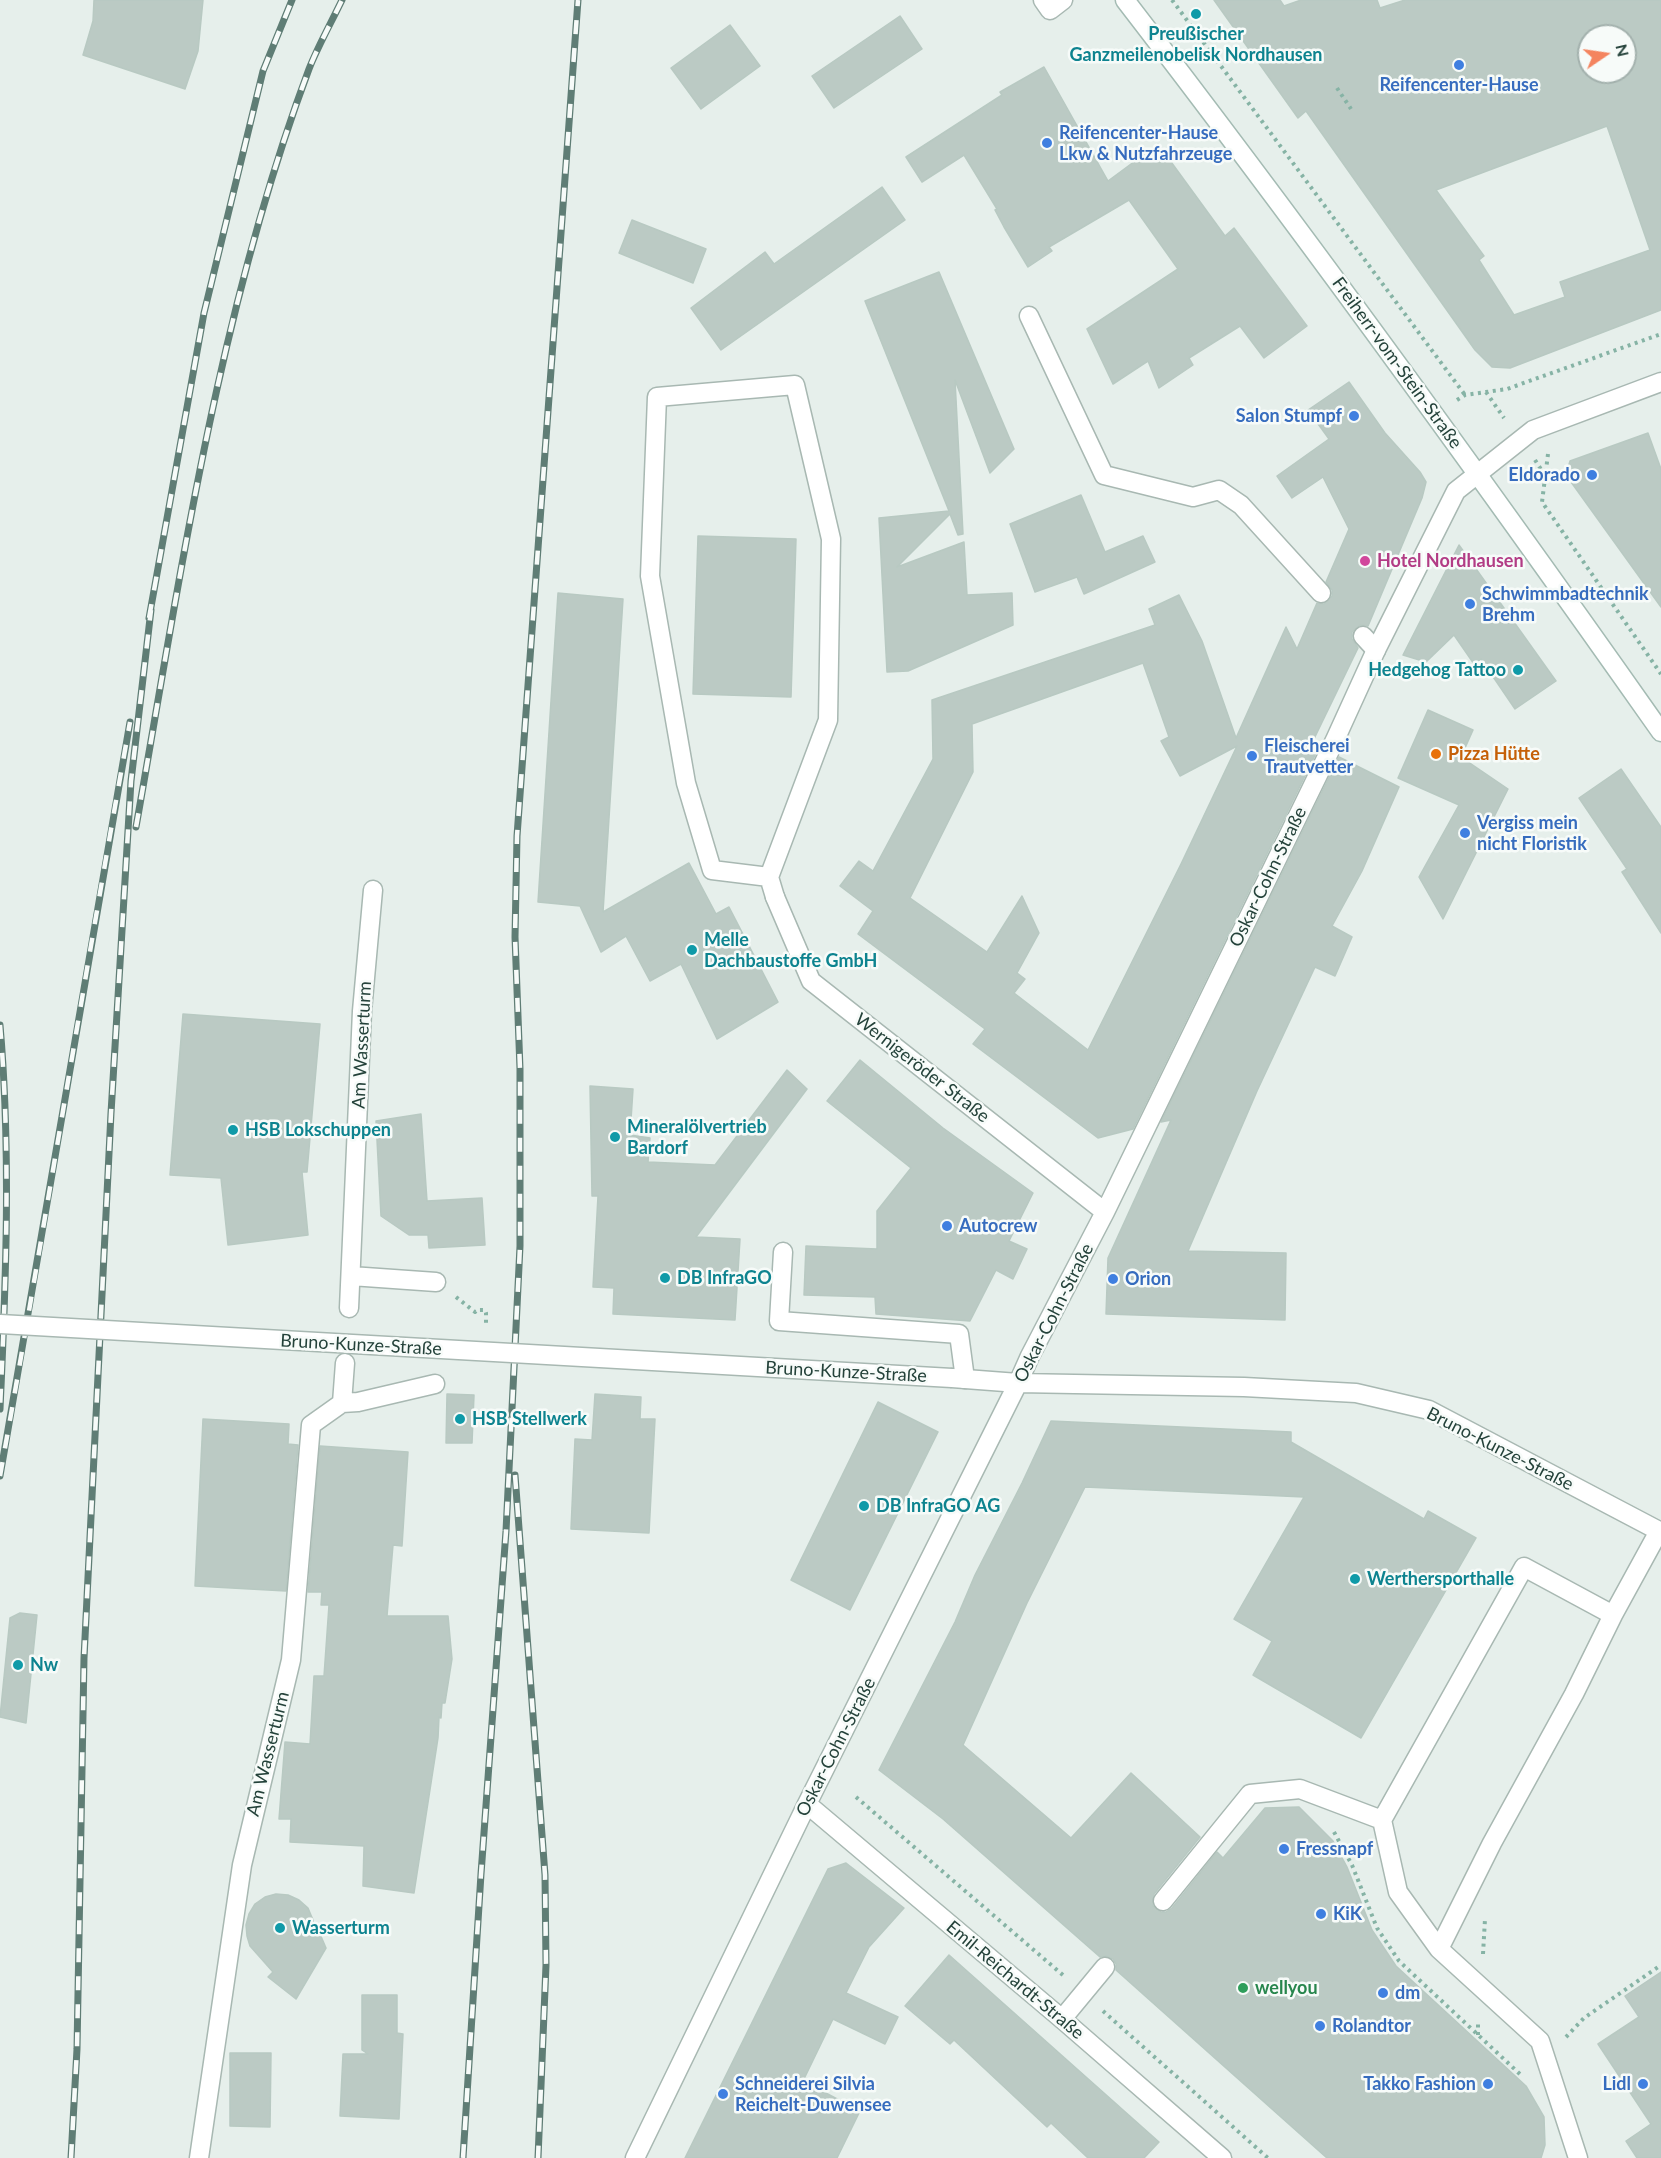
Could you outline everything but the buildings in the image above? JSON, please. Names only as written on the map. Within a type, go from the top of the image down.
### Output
[{"type":"street","points":[[1043,0],[1050,10],[1063,0]]},
{"type":"street","name":"Freiherr-vom-Stein-Straße","points":[[1125,0],[1233,140],[1478,473],[1661,732]]},
{"type":"street","points":[[1029,316],[1104,475],[1193,497],[1219,490],[1241,505],[1321,593]]},
{"type":"street","name":"Oskar-Cohn-Straße","points":[[635,2158],[807,1804],[1030,1356],[1105,1212],[1335,740],[1376,650],[1456,491],[1533,430],[1661,382]]},
{"type":"street","points":[[795,385],[831,539],[828,720],[769,877],[712,870],[686,783],[650,576],[657,397],[795,385]]},
{"type":"street","points":[[1364,636],[1376,650]]},
{"type":"street","name":"Wernigeröder Straße","points":[[769,877],[775,897],[811,981],[1105,1212]]},
{"type":"street","name":"Am Wasserturm","points":[[349,1308],[362,1011],[373,890]]},
{"type":"street","points":[[783,1252],[779,1321],[959,1334],[958,1379]]},
{"type":"street","points":[[351,1276],[436,1281]]},
{"type":"street","name":"Bruno-Kunze-Straße","points":[[0,1324],[1018,1383],[1244,1387],[1356,1393],[1429,1410],[1660,1532]]},
{"type":"street","points":[[345,1363],[342,1403],[358,1402],[435,1384]]},
{"type":"street","name":"Am Wasserturm","points":[[199,2158],[242,1865],[291,1660],[311,1425],[342,1403]]},
{"type":"street","points":[[1439,1949],[1492,1843],[1660,1532]]},
{"type":"street","points":[[1578,2158],[1540,2041],[1439,1949],[1398,1892],[1382,1820],[1524,1567],[1614,1615]]},
{"type":"street","points":[[1163,1901],[1250,1794],[1300,1789],[1382,1820]]},
{"type":"street","name":"Emil-Reichardt-Straße","points":[[807,1804],[1062,2019],[1222,2158]]},
{"type":"street","points":[[1062,2019],[1105,1967]]},
{"type":"path","points":[[1172,0],[1465,395],[1507,389],[1661,334]]},
{"type":"path","points":[[1337,88],[1351,109]]},
{"type":"path","points":[[1542,502],[1661,674]]},
{"type":"path","points":[[475,1312],[484,1310],[486,1316]]},
{"type":"path","points":[[1478,2036],[1486,1911]]},
{"type":"path","points":[[1546,2059],[1584,2018],[1661,1965]]},
{"type":"railway","points":[[149,618],[204,313],[263,71],[292,0]]},
{"type":"railway","points":[[136,827],[205,444],[226,349],[277,161],[309,69],[342,0]]},
{"type":"railway","points":[[463,2158],[506,1531],[520,1246],[520,1069],[515,937],[517,836],[578,0]]},
{"type":"railway","points":[[71,2158],[77,2049],[84,1658],[111,1113],[131,781],[151,610]]},
{"type":"railway","points":[[0,1476],[130,722]]},
{"type":"railway","points":[[0,1025],[6,1169],[6,1265],[0,1409]]},
{"type":"railway","points":[[515,1475],[545,1875],[546,1965],[538,2158]]},
{"type":"place","name":"Preußischer Ganzmeilenobelisk Nordhausen","points":[[1196,14]]},
{"type":"place","name":"Reifencenter-Hause","points":[[1459,65]]},
{"type":"place","name":"Reifencenter-Hause Lkw & Nutzfahrzeuge","points":[[1047,143]]},
{"type":"place","name":"Salon Stumpf","points":[[1354,416]]},
{"type":"place","name":"Eldorado","points":[[1592,475]]},
{"type":"place","name":"Hotel Nordhausen","points":[[1365,561]]},
{"type":"place","name":"Schwimmbadtechnik Brehm","points":[[1470,604]]},
{"type":"place","name":"Hedgehog Tattoo","points":[[1518,670]]},
{"type":"place","name":"Pizza Hütte","points":[[1436,754]]},
{"type":"place","name":"Fleischerei Trautvetter","points":[[1252,756]]},
{"type":"place","name":"Vergiss mein nicht Floristik","points":[[1465,833]]},
{"type":"place","name":"Melle Dachbaustoffe GmbH","points":[[692,950]]},
{"type":"place","name":"HSB Lokschuppen","points":[[233,1130]]},
{"type":"place","name":"Mineralölvertrieb Bardorf","points":[[615,1137]]},
{"type":"place","name":"Autocrew","points":[[947,1226]]},
{"type":"place","name":"DB InfraGO","points":[[665,1278]]},
{"type":"place","name":"Orion","points":[[1113,1279]]},
{"type":"place","name":"HSB Stellwerk","points":[[460,1419]]},
{"type":"place","name":"DB InfraGO AG","points":[[864,1506]]},
{"type":"place","name":"Werthersporthalle","points":[[1355,1579]]},
{"type":"place","name":"Nw","points":[[18,1665]]},
{"type":"place","name":"Fressnapf","points":[[1284,1849]]},
{"type":"place","name":"KiK","points":[[1321,1914]]},
{"type":"place","name":"Wasserturm","points":[[280,1928]]},
{"type":"place","name":"wellyou","points":[[1243,1988]]},
{"type":"place","name":"dm","points":[[1383,1993]]},
{"type":"place","name":"Rolandtor","points":[[1320,2026]]},
{"type":"place","name":"Takko Fashion","points":[[1488,2084]]},
{"type":"place","name":"Lidl","points":[[1643,2084]]},
{"type":"place","name":"Schneiderei Silvia Reichelt-Duwensee","points":[[723,2094]]}]
